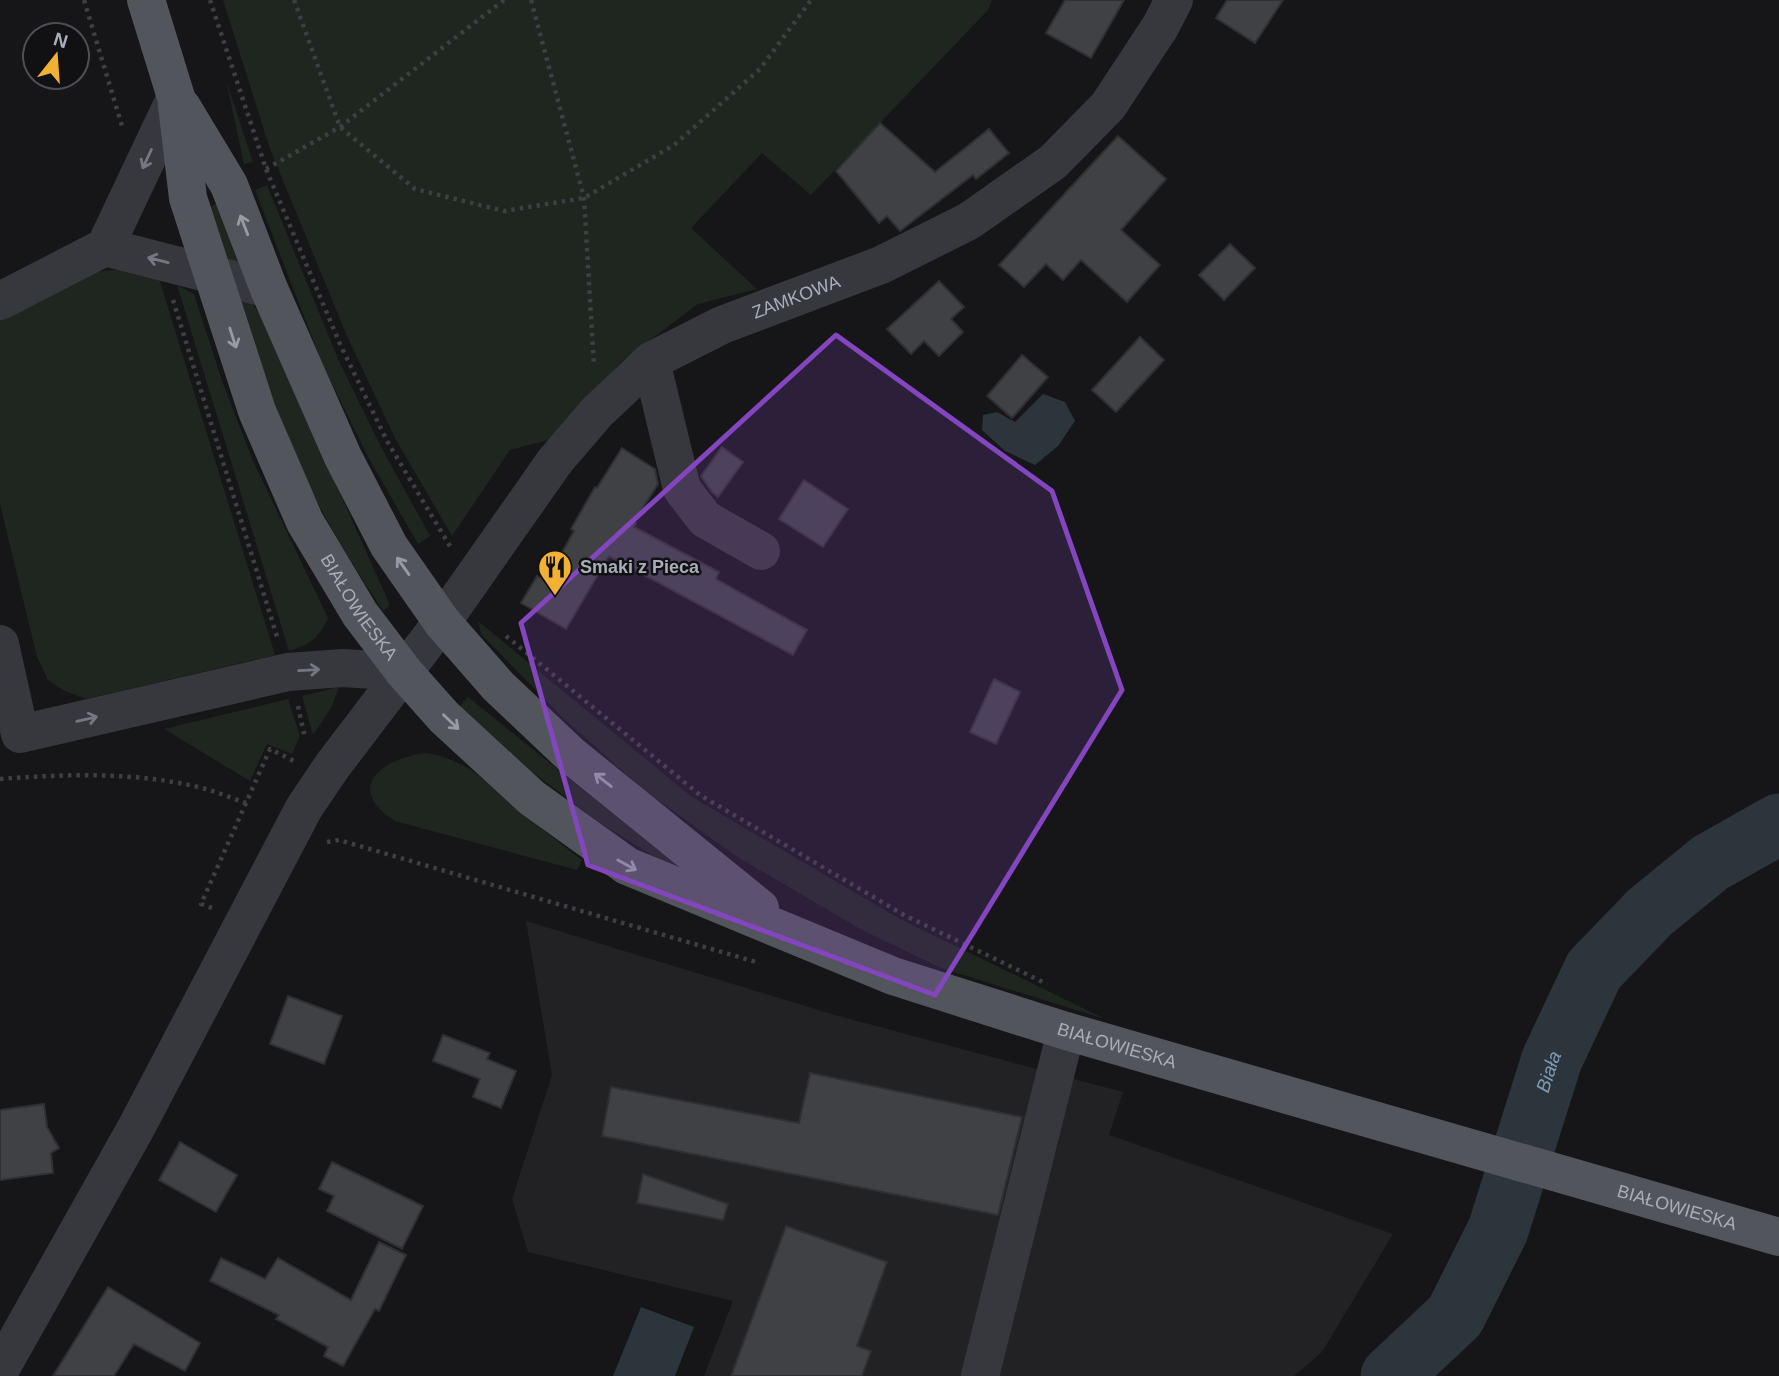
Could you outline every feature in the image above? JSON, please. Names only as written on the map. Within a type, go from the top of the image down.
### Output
[{"type":"main road","name":"BIAŁOWIESKA","points":[[146,0],[176,97],[188,198],[257,411],[305,522],[360,614],[404,672],[444,717],[533,798],[627,866],[893,976],[1066,1031],[1779,1237]]},
{"type":"main road","name":"BIAŁOWIESKA","points":[[176,97],[229,185],[269,289],[348,468],[389,546],[442,622],[498,686],[571,755],[788,932]]},
{"type":"street","name":"ZAMKOWA","points":[[0,1370],[136,1128],[304,808],[333,765],[442,622],[555,461],[597,412],[651,361],[722,325],[881,265],[980,213],[1053,162],[1108,106],[1160,27],[1174,0]]},
{"type":"street","points":[[0,301],[105,247],[176,97]]},
{"type":"street","points":[[105,247],[269,289]]},
{"type":"street","points":[[651,361],[682,489],[705,519],[761,551]]},
{"type":"street","points":[[0,644],[20,734],[288,672],[343,668],[404,672]]},
{"type":"street","points":[[980,1376],[1066,1031]]},
{"type":"path","points":[[84,0],[122,126],[122,138]]},
{"type":"path","points":[[210,0],[266,169],[340,344],[387,440],[450,548],[458,548]]},
{"type":"path","points":[[294,0],[340,127],[415,189],[505,211],[583,198],[674,145],[760,69],[811,0]]},
{"type":"path","points":[[266,169],[340,127],[504,0]]},
{"type":"path","points":[[531,0],[583,198],[597,412]]},
{"type":"path","points":[[170,289],[282,652]]},
{"type":"path","points":[[504,634],[700,795],[904,915],[1051,986]]},
{"type":"path","points":[[0,779],[66,774],[132,777],[195,786],[246,803]]},
{"type":"path","points":[[318,844],[339,840],[767,965]]},
{"type":"highlighted area","points":[[836,335],[1052,491],[1122,690],[935,995],[588,865],[521,623]]},
{"type":"shaded area","points":[[223,0],[992,0],[988,10],[811,195],[762,153],[691,228],[757,289],[698,304],[621,362],[556,438],[510,450],[452,536],[395,438],[347,336],[270,149]]},
{"type":"shaded area","points":[[226,80],[253,162],[244,164]]},
{"type":"shaded area","points":[[267,185],[338,359],[380,445],[430,536],[418,544],[367,455],[323,365],[255,190]]},
{"type":"shaded area","points":[[218,203],[241,264],[224,257],[210,207]]},
{"type":"shaded area","points":[[128,269],[158,275],[275,655],[86,699],[65,691],[48,680],[37,657],[0,504],[0,313],[91,272]]},
{"type":"shaded area","points":[[177,285],[194,294],[222,381],[253,461],[328,618],[313,640],[289,651]]},
{"type":"shaded area","points":[[236,296],[251,302],[259,312],[390,605],[383,611],[345,552],[308,484],[270,391]]},
{"type":"shaded area","points":[[1043,394],[1065,402],[1075,421],[1058,446],[1035,465],[1005,451],[982,430],[983,415],[997,412],[1015,422]]},
{"type":"shaded area","points":[[478,621],[692,797],[900,919],[1105,1019],[941,968],[862,930],[736,856],[645,791],[564,719],[481,634]]},
{"type":"shaded area","points":[[339,687],[331,708],[313,735],[302,696]]},
{"type":"shaded area","points":[[468,697],[705,888],[600,823],[531,771],[460,706]]},
{"type":"shaded area","points":[[288,699],[300,736],[292,754],[267,744],[250,781],[164,729]]},
{"type":"shaded area","points":[[426,753],[455,762],[478,775],[521,813],[582,860],[577,870],[395,821],[380,809],[372,797],[370,786],[374,776],[395,761]]},
{"type":"shaded area","points":[[526,921],[835,1015],[1123,1092],[1109,1135],[1393,1234],[1322,1352],[1294,1376],[704,1376],[733,1301],[528,1252],[512,1199],[552,1075]]},
{"type":"shaded area","points":[[641,1307],[694,1327],[675,1376],[613,1376]]},
{"type":"building","points":[[1065,0],[1124,0],[1091,58],[1046,33]]},
{"type":"building","points":[[1227,0],[1283,0],[1255,43],[1216,18]]},
{"type":"building","points":[[880,123],[935,172],[989,129],[1009,153],[976,179],[973,175],[900,231],[887,216],[879,223],[836,171]]},
{"type":"building","points":[[1118,136],[1166,179],[1121,230],[1160,265],[1127,302],[1081,260],[1063,280],[1046,264],[1024,287],[999,265]]},
{"type":"building","points":[[1230,244],[1255,268],[1224,300],[1199,275]]},
{"type":"building","points":[[939,281],[964,307],[951,319],[963,332],[939,356],[924,341],[911,354],[887,329]]},
{"type":"building","points":[[1140,337],[1164,360],[1116,412],[1092,390]]},
{"type":"building","points":[[1022,355],[1048,377],[1012,418],[987,396]]},
{"type":"building","points":[[722,447],[743,462],[718,497],[701,476]]},
{"type":"building","points":[[622,448],[655,469],[658,484],[634,522],[634,527],[719,572],[716,579],[807,630],[793,655],[609,556],[566,629],[521,603],[537,576],[546,581],[595,487],[597,488]]},
{"type":"building","points":[[804,480],[848,509],[823,547],[779,519]]},
{"type":"building","points":[[994,679],[1020,692],[996,744],[970,732]]},
{"type":"building","points":[[288,996],[342,1016],[324,1064],[270,1044]]},
{"type":"building","points":[[443,1035],[490,1053],[487,1059],[516,1071],[501,1108],[473,1097],[480,1079],[433,1061]]},
{"type":"building","points":[[810,1073],[1022,1117],[998,1215],[602,1136],[611,1087],[799,1123]]},
{"type":"building","points":[[44,1104],[47,1127],[59,1148],[51,1153],[53,1173],[0,1180],[0,1110]]},
{"type":"building","points":[[180,1142],[237,1175],[216,1212],[159,1180]]},
{"type":"building","points":[[332,1162],[423,1206],[402,1249],[327,1211],[334,1196],[319,1189]]},
{"type":"building","points":[[643,1174],[728,1204],[723,1220],[637,1203]]},
{"type":"building","points":[[786,1226],[887,1262],[857,1346],[871,1351],[862,1376],[731,1376]]},
{"type":"building","points":[[379,1242],[406,1255],[379,1311],[375,1309],[343,1366],[324,1356],[328,1347],[276,1319],[279,1315],[210,1281],[221,1258],[265,1279],[278,1258],[351,1300]]},
{"type":"building","points":[[108,1287],[200,1343],[185,1371],[134,1344],[114,1376],[53,1376]]},
{"type":"waterway","name":"Biała","points":[[1391,1376],[1455,1316],[1498,1230],[1552,1059],[1594,970],[1650,912],[1710,863],[1779,824]]},
{"type":"place","name":"Smaki z Pieca","points":[[555,597]]}]
